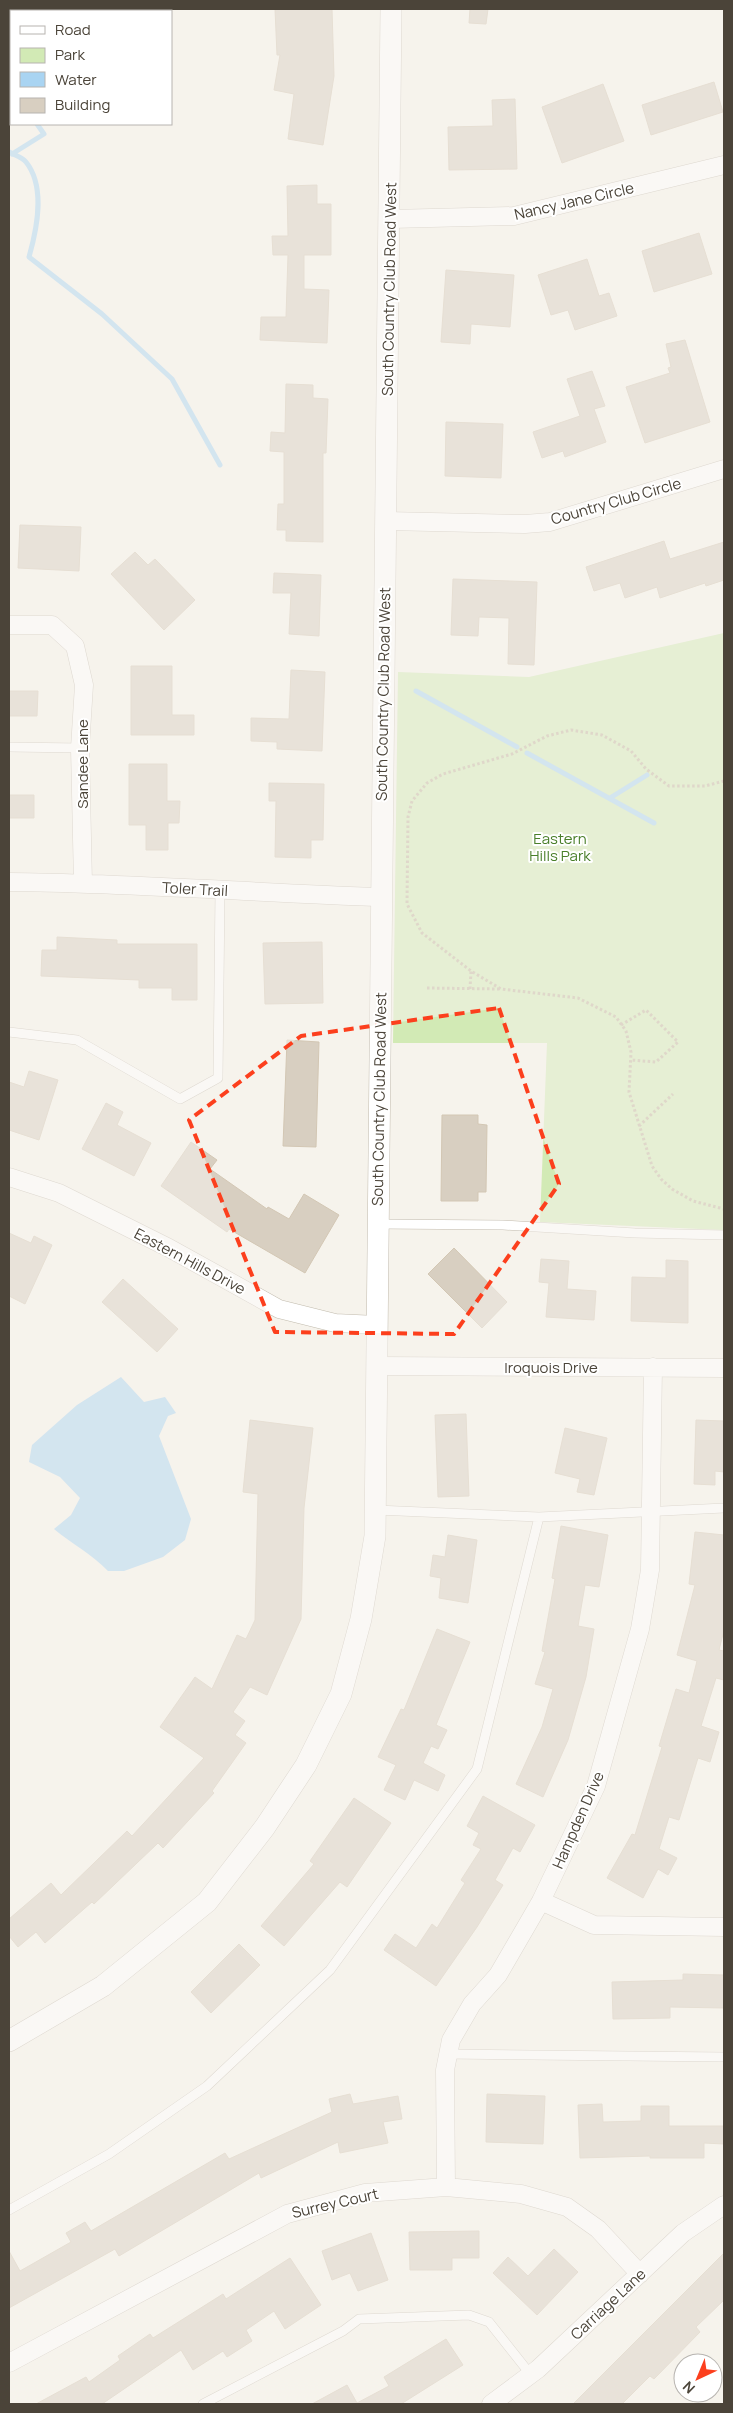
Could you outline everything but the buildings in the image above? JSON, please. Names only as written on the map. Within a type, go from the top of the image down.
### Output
[{"type":"street","name":"South Country Club Road West","points":[[9,2040],[103,1986],[207,1902],[265,1827],[306,1765],[341,1694],[361,1619],[375,1536],[376,1510],[376,1326],[391,220],[391,9]]},
{"type":"street","name":"Nancy Jane Circle","points":[[391,220],[514,216],[724,165]]},
{"type":"street","name":"Country Club Circle","points":[[386,521],[525,524],[550,522],[724,469]]},
{"type":"street","name":"Sandee Lane","points":[[9,625],[52,625],[75,646],[84,685],[80,748],[83,883]]},
{"type":"street","name":"Toler Trail","points":[[9,882],[83,883],[220,891],[381,897]]},
{"type":"street","name":"Eastern Hills Drive","points":[[9,1177],[59,1193],[169,1248],[279,1309],[335,1323],[376,1326]]},
{"type":"street","name":"Iroquois Drive","points":[[377,1366],[724,1368]]},
{"type":"street","name":"Hampden Drive","points":[[446,2188],[445,2070],[452,2040],[472,2004],[498,1975],[541,1900],[596,1786],[640,1629],[650,1570],[653,1368]]},
{"type":"street","points":[[541,1900],[594,1925],[724,1927]]},
{"type":"street","name":"Surrey Court","points":[[9,2363],[287,2214],[365,2193],[446,2188],[521,2194],[567,2207],[598,2229],[640,2274]]},
{"type":"street","name":"Carriage Lane","points":[[491,2404],[531,2375],[683,2233],[724,2205]]},
{"type":"lane","points":[[9,747],[80,748]]},
{"type":"lane","points":[[9,1032],[77,1040],[180,1099],[218,1078],[220,891]]},
{"type":"lane","points":[[378,1224],[503,1225],[724,1236]]},
{"type":"lane","points":[[376,1510],[539,1517],[724,1508]]},
{"type":"lane","points":[[9,2210],[109,2154],[206,2086],[330,1970],[477,1769],[539,1517]]},
{"type":"lane","points":[[448,2054],[724,2057]]},
{"type":"lane","points":[[203,2404],[343,2331],[360,2319],[469,2315],[489,2322],[531,2375]]},
{"type":"path","points":[[501,989],[471,971],[422,933],[407,904],[408,817],[412,801],[427,783],[443,774],[512,754],[547,736],[571,730],[602,735],[631,751],[646,769],[669,786],[705,786],[724,781]]},
{"type":"path","points":[[470,989],[471,971]]},
{"type":"path","points":[[427,988],[501,989],[578,998],[616,1018],[626,1031],[631,1060],[629,1092],[652,1166],[672,1190],[693,1200],[724,1210]]},
{"type":"path","points":[[621,1025],[646,1010],[678,1042],[656,1062],[631,1060]]},
{"type":"path","points":[[639,1126],[673,1094]]},
{"type":"highlighted area","points":[[499,1008],[559,1184],[454,1334],[275,1332],[189,1120],[301,1036]]},
{"type":"green space","name":"Eastern Hills Park","points":[[724,633],[724,1230],[540,1222],[547,1043],[393,1043],[398,672],[529,677]]},
{"type":"water","points":[[121,1377],[144,1402],[165,1397],[176,1413],[168,1416],[159,1436],[191,1519],[185,1540],[163,1557],[124,1571],[108,1571],[54,1529],[71,1515],[80,1498],[60,1477],[29,1462],[32,1445],[77,1405]]},
{"type":"waterway","points":[[73,9],[79,10]]},
{"type":"waterway","points":[[12,154],[44,134],[38,125]]},
{"type":"waterway","points":[[9,152],[26,162],[36,183],[38,196],[37,221],[29,257],[102,314],[172,379],[220,465]]},
{"type":"waterway","points":[[416,691],[517,747]]},
{"type":"waterway","points":[[527,753],[654,823]]},
{"type":"waterway","points":[[610,798],[647,775]]}]
